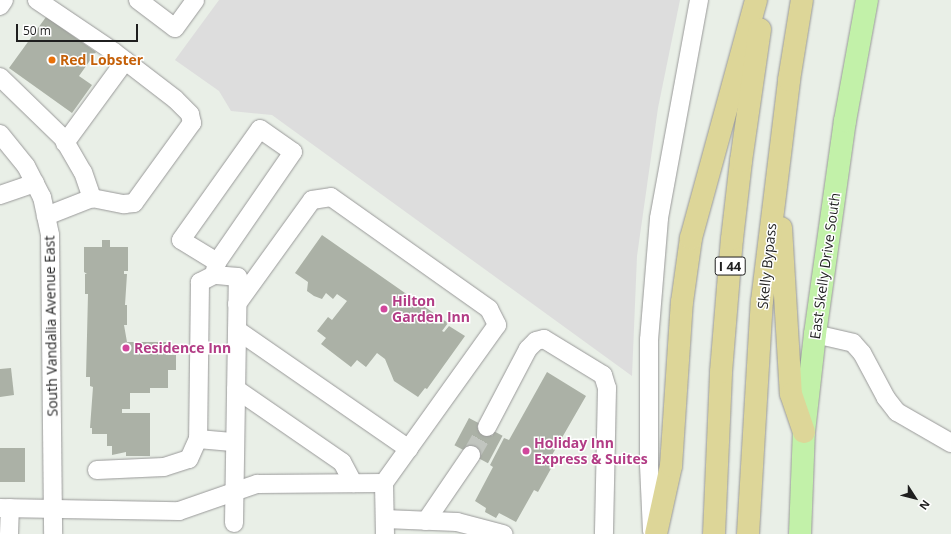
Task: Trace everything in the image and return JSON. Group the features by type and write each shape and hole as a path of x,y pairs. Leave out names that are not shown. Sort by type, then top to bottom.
{"highway":[{"path":"656,534 671,466 682,302 691,238 756,0"},
{"name":"I 44","path":"714,534 721,380 732,239 741,161 765,0"},
{"name":"Skelly Bypass","path":"748,534 762,301 777,177 802,0"},
{"path":"777,177 792,394 804,432"}],"main road":[{"name":"East Skelly Drive South","path":"800,534 804,432 815,334 845,120 867,0"}],"street":[{"path":"0,6 4,0"},
{"path":"37,0 125,61 175,99 190,114 192,123 134,203 124,204 92,198 46,216"},
{"path":"138,0 175,28 195,0"},
{"path":"652,534 648,465 650,340 659,218 699,0"},
{"path":"65,143 125,61"},
{"path":"0,77 48,122 65,143 83,172 92,198"},
{"path":"97,470 164,467 189,459 198,439 200,282 215,269 292,152 260,129 180,240 215,269 238,278 234,442 234,523"},
{"name":"South Vandalia Avenue East","path":"0,134 26,166 42,197 50,235 53,534"},
{"path":"1,190 35,183"},
{"path":"237,304 312,200 331,197 489,309 497,325 384,483 385,527 426,521 457,522 502,534"},
{"path":"237,330 409,449"},
{"path":"815,334 853,343 862,352 886,398 897,412 951,443"},
{"path":"487,428 528,349 536,341 544,339 603,375 607,388 604,534"},
{"path":"236,389 342,462 353,483"},
{"path":"198,439 234,442"},
{"path":"426,521 471,454"},
{"path":"10,534 5,508 179,511 257,484 384,483"}],"shaded area":[{"path":"219,0 680,0 658,108 637,256 632,376 272,115 231,111 219,91 175,60"}],"building":[{"name":"Red Lobster","path":"46,17 96,52 79,76 92,85 72,113 9,68"},
{"name":"Hilton Garden Inn","path":"322,235 448,323 442,331 444,332 449,326 465,336 427,389 425,388 418,397 394,381 385,359 377,353 366,367 357,360 351,367 321,344 326,338 317,331 328,317 332,320 347,301 337,294 333,299 326,293 322,299 314,296 307,291 308,282 295,273"},
{"name":"Residence Inn","path":"102,240 110,240 110,247 128,247 128,271 124,271 124,274 127,274 125,305 127,305 127,325 124,325 127,342 166,342 166,355 176,355 176,370 168,370 168,388 150,388 150,393 130,393 130,409 122,409 122,413 150,413 150,456 126,456 126,452 112,455 112,446 107,446 107,434 92,434 92,428 90,428 93,387 90,386 90,377 86,377 88,294 85,294 85,274 87,274 84,272 84,247 102,247"},
{"path":"11,368 14,395 0,397 0,369"},
{"name":"Holiday Inn Express & Suites","path":"547,372 586,396 548,462 553,465 538,492 534,490 516,522 499,513 496,518 485,512 486,508 475,501 493,467 490,465 504,438 509,440"},
{"path":"469,418 503,436 488,463 454,445"},
{"path":"0,448 25,448 25,482 0,482"}],"tunnel":[{"path":"471,455 487,427"}],"place":[{"name":"Red Lobster","path":"52,60"},
{"name":"Hilton Garden Inn","path":"384,309"},
{"name":"Residence Inn","path":"126,348"},
{"name":"Holiday Inn Express & Suites","path":"526,451"}]}
